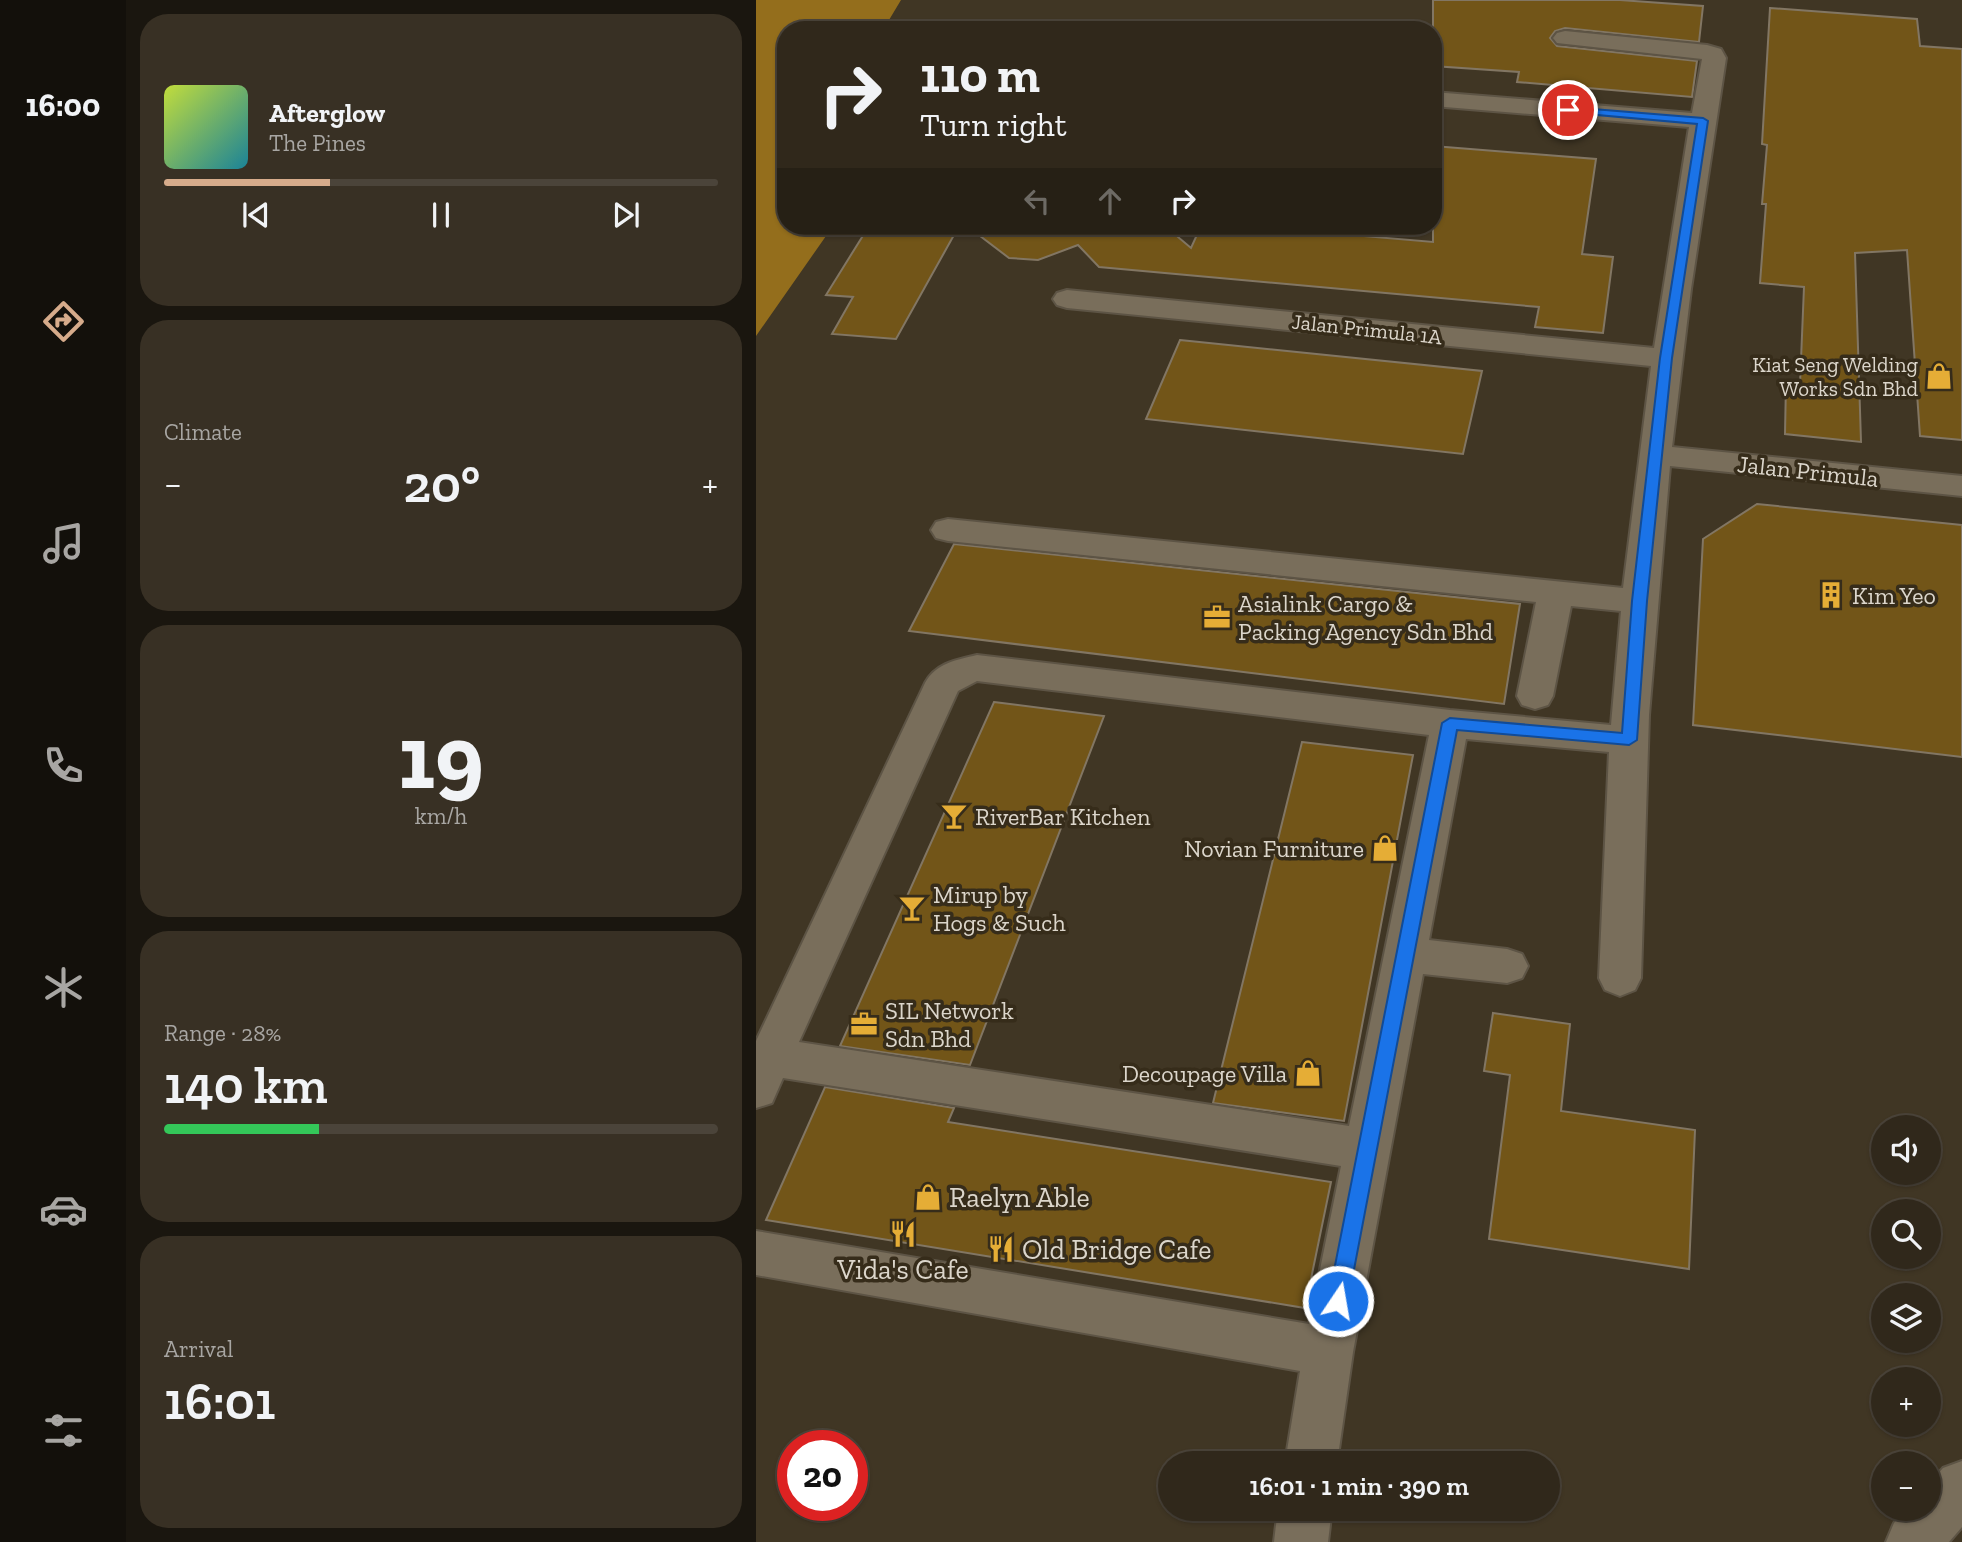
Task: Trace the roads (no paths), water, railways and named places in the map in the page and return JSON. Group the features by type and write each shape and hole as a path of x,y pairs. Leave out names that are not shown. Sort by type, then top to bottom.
{"street":[{"path":"1565,38 1713,54 1666,358 1639,601 1629,740 1620,978"},
{"path":"1442,100 1703,121"},
{"name":"Jalan Primula 1A","path":"1067,299 1666,358"},
{"name":"Jalan Primula","path":"1655,455 1962,486"},
{"path":"948,530 1639,601"},
{"path":"1535,696 1556,592"},
{"path":"1369,1150 764,1073 943,682 957,673 977,668 1450,723 1629,740"},
{"path":"1314,1442 1328,1352 1450,723"},
{"path":"1406,955 1507,966"},
{"path":"756,1253 1328,1352"},
{"path":"1913,1542 1962,1487"},
{"path":"1301,1542 1303,1521"}],"place":[{"name":"Kiat Seng Welding Works Sdn Bhd","path":"1939,376"},
{"name":"Kim Yeo","path":"1831,595"},
{"name":"Asialink Cargo & Packing Agency Sdn Bhd","path":"1217,617"},
{"name":"RiverBar Kitchen","path":"954,816"},
{"name":"Novian Furniture","path":"1385,848"},
{"name":"Mirup by Hogs & Such","path":"912,908"},
{"name":"SIL Network Sdn Bhd","path":"864,1024"},
{"name":"Decoupage Villa","path":"1308,1073"},
{"name":"Raelyn Able","path":"928,1197"},
{"name":"Vida's Cafe","path":"903,1234"},
{"name":"Old Bridge Cafe","path":"1001,1249"}]}
